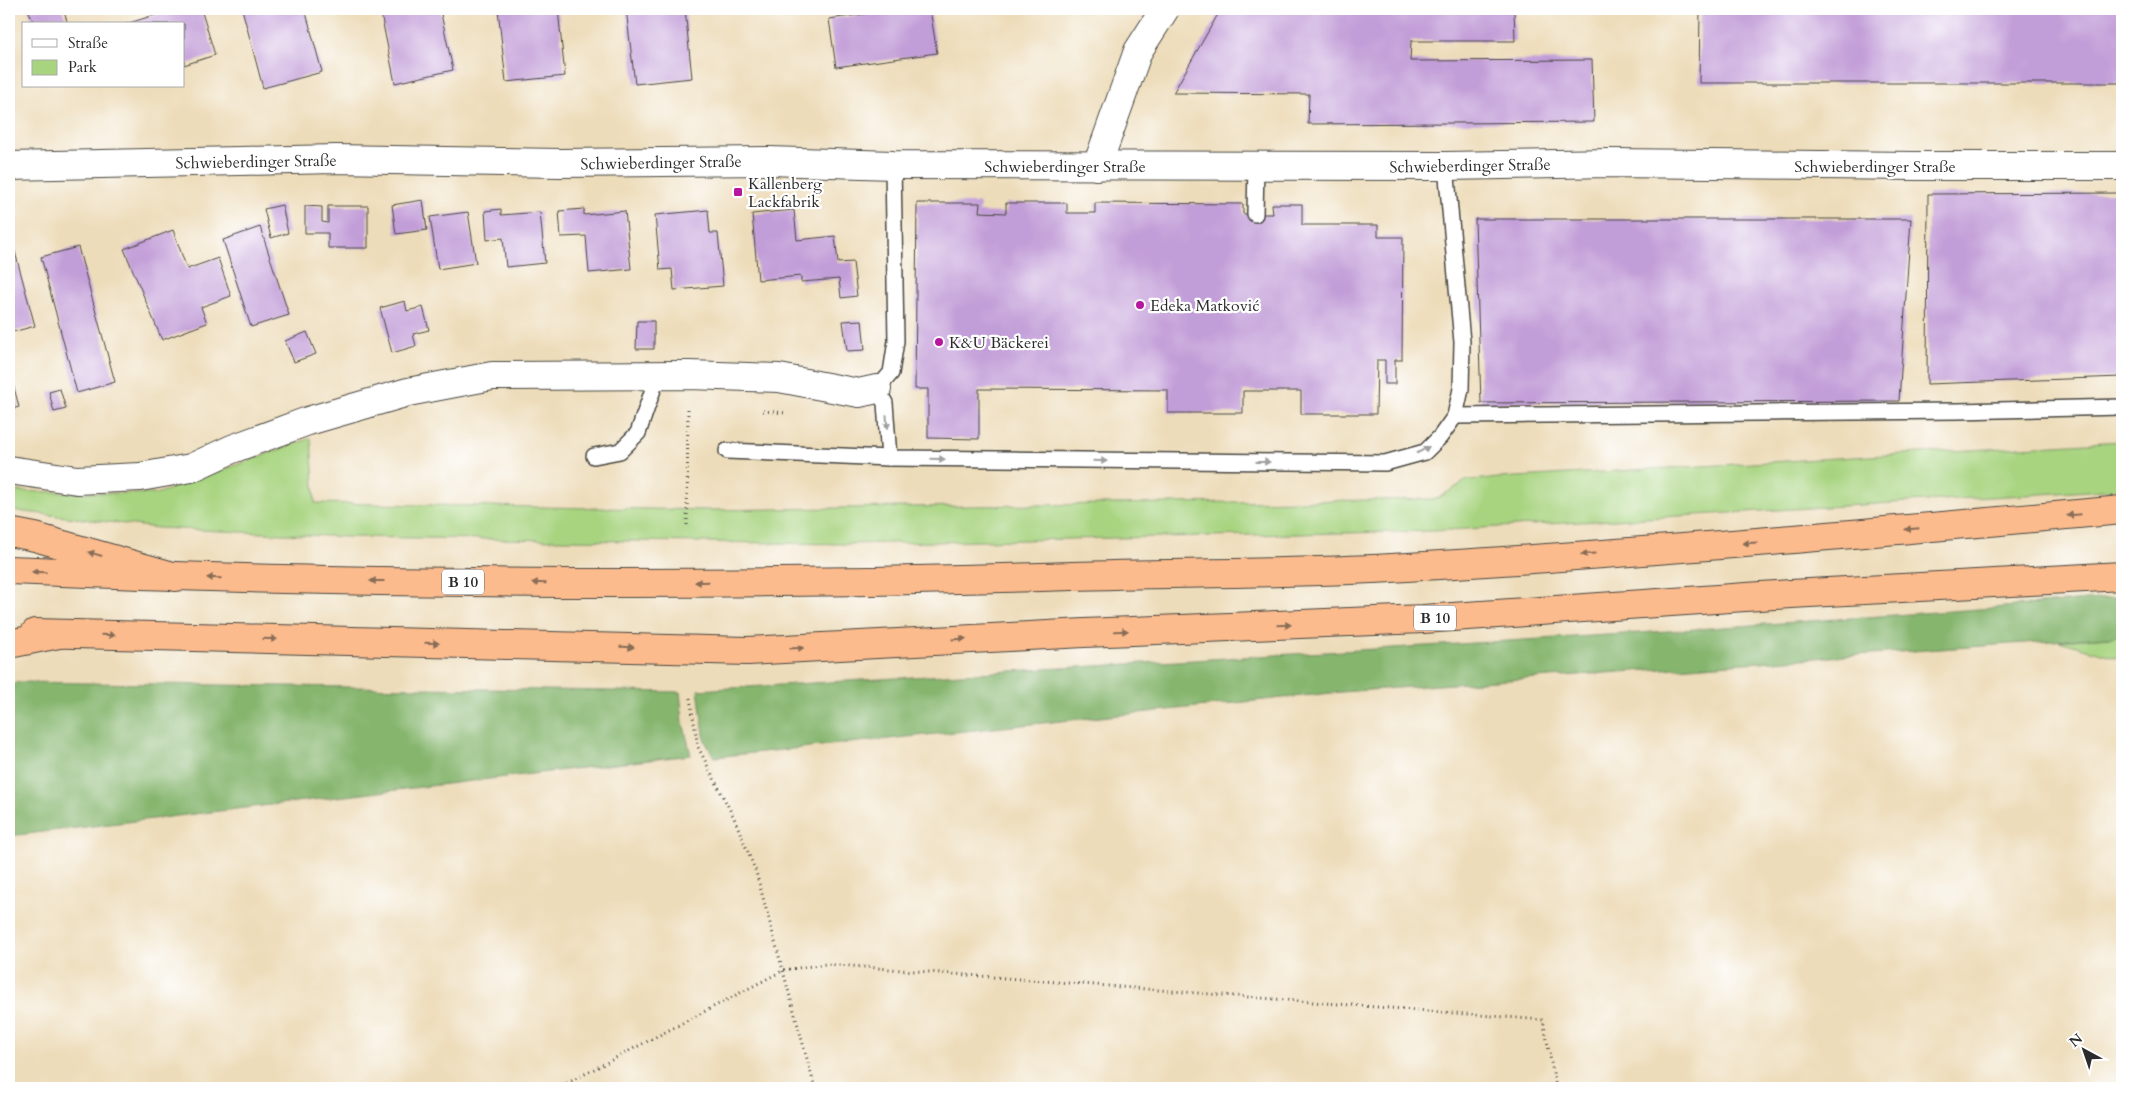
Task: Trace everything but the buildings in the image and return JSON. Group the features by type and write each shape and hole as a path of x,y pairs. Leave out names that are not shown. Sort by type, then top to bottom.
{"highway":[{"name":"B 10","path":"9,570 327,581 654,583 954,580 1386,568 1763,542 2122,510"},
{"path":"9,532 35,537 176,577"},
{"name":"B 10","path":"9,632 748,651 1084,633 1423,619 1791,594 2122,576"},
{"path":"9,644 59,634"}],"street":[{"path":"1097,166 1138,51 1165,9"},
{"name":"Schwieberdinger Straße","path":"9,166 336,158 560,163 769,161 893,165 1097,166 1446,166 1610,163 2122,166"},
{"path":"9,470 77,480 140,477 191,468 232,448 308,421 417,390 492,376 689,374 778,378 859,393 877,389"}],"lane":[{"path":"889,458 885,403 877,389 891,373 896,341 893,165"},
{"path":"1255,214 1256,166"},
{"path":"727,450 889,458 1385,463 1425,452 1455,416 1461,389 1462,342 1446,166"},
{"path":"594,456 620,451 638,433 658,375"},
{"path":"1455,416 1958,411 2122,407"}],"path":[{"path":"687,525 689,374"},
{"path":"690,698 698,747 735,820 756,872 815,1088"},
{"path":"558,1088 784,970 826,964 1543,1020 1556,1088"}],"green space":[{"path":"311,438 315,503 708,510 1437,499 1467,480 2122,441 2122,489 1433,531 844,544 348,537 158,528 9,510 9,491 156,494"},
{"path":"2122,597 2122,636 1341,692 714,757 705,741 698,690 1640,633"},
{"path":"2122,636 2122,659 2059,641"},
{"path":"9,683 680,692 683,722 691,755 9,836"}],"place":[{"name":"Kallenberg Lackfabrik","path":"738,192"},
{"name":"Edeka Matković","path":"1140,305"},
{"name":"K&U Bäckerei","path":"939,342"}]}
